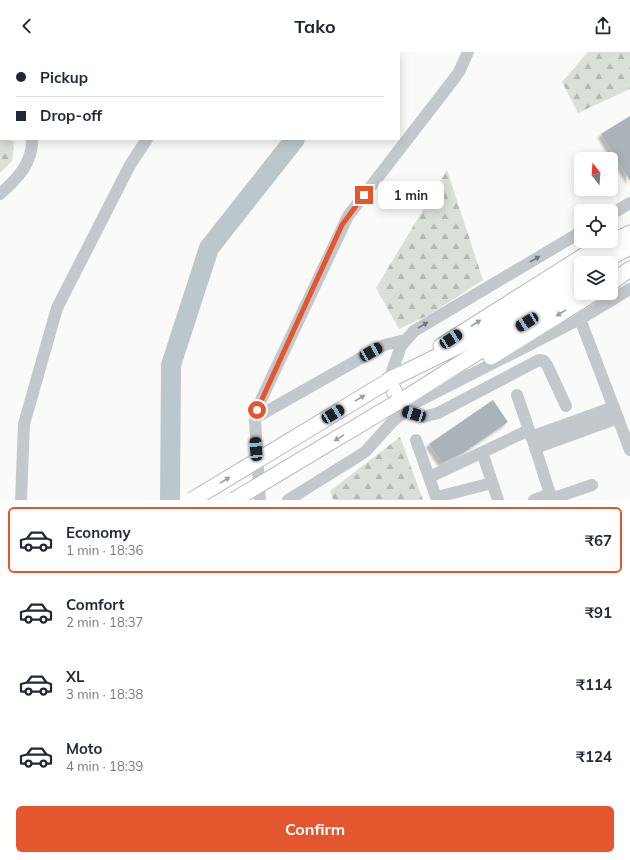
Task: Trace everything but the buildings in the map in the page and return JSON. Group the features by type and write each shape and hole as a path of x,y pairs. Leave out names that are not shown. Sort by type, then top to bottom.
{"main road":[{"path":"192,500 387,382 585,255 630,234"},
{"path":"613,256 630,247"},
{"path":"618,263 630,254"},
{"path":"618,278 630,269"},
{"path":"387,382 475,338 574,278"},
{"path":"403,405 574,292"},
{"path":"234,500 490,357 583,300"},
{"path":"387,382 403,405"}],"street":[{"path":"260,500 255,418 261,400 348,216 459,72 468,52"},
{"path":"0,194 14,182 24,169 32,148 32,140"},
{"path":"21,500 24,424 57,308 113,196 130,165 146,140"},
{"path":"618,210 630,203"},
{"path":"387,382 405,340 414,331 574,236"},
{"path":"288,500 365,452 393,422 403,405 580,319 630,289"},
{"path":"580,319 630,450"},
{"path":"255,418 384,345 405,340"},
{"path":"403,405 423,417 438,413 539,360 544,361 547,365 566,406"},
{"path":"517,395 550,494 554,497 560,496 592,485"},
{"path":"430,477 482,452 616,412"},
{"path":"416,440 437,499 492,483"},
{"path":"482,452 498,500"},
{"path":"534,500 550,494"}],"green space":[{"path":"588,52 630,52 630,89 578,113 562,82"},
{"path":"0,140 10,140 14,142 12,161 0,173"},
{"path":"447,170 483,280 429,315 399,329 376,288"},
{"path":"400,437 423,500 333,500 330,491"}],"waterway":[{"path":"170,500 171,365 209,248 294,140"}],"route":[{"path":"257,410 342,225 364,195"}]}
